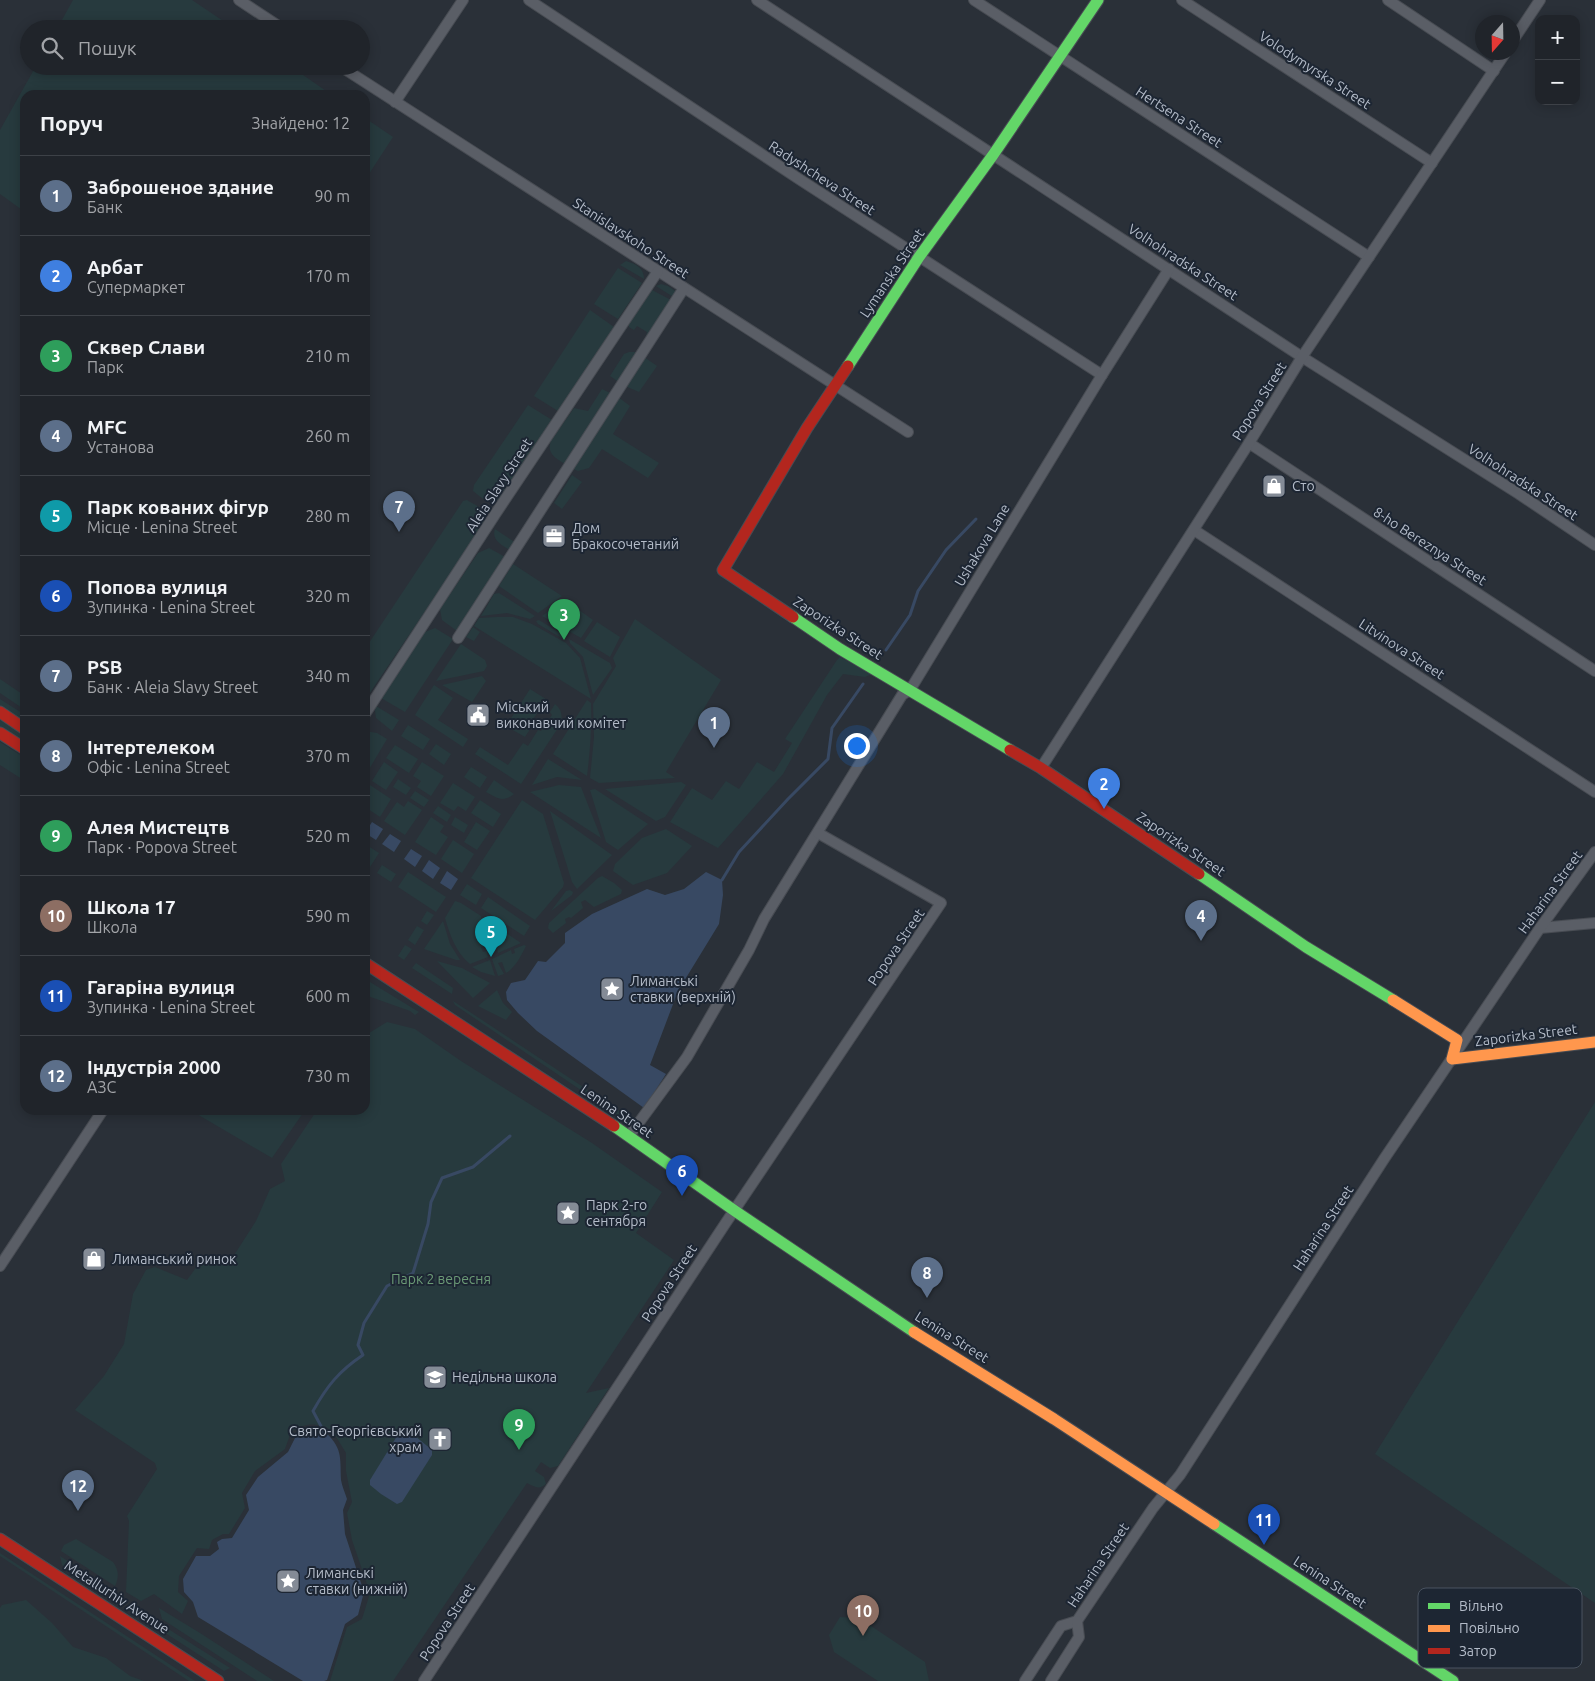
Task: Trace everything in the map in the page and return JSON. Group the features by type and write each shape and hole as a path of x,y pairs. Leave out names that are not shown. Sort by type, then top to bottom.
{"street":[{"path":"239,0 269,20"},
{"path":"395,102 463,0"},
{"name":"Radyshcheva Street","path":"529,0 1102,375"},
{"name":"Volhohradska Street","path":"757,0 1302,357 1519,494 1595,545"},
{"name":"Hertsena Street","path":"974,0 1369,257"},
{"name":"Lymanska Street","path":"724,570 807,428 919,257 993,155 1098,0"},
{"name":"Volodymyrska Street","path":"1182,0 1432,163"},
{"path":"1388,0 1494,71"},
{"path":"1520,30 1540,0"},
{"name":"Popova Street","path":"1041,768 1249,444 1302,357 1501,60"},
{"name":"Stanislavskoho Street","path":"354,75 908,432"},
{"name":"Ushakova Lane","path":"630,1136 687,1057 750,950 764,919 902,695 910,690 1102,375 1169,269"},
{"name":"Aleia Slavy Street","path":"370,706 496,513 658,271"},
{"path":"458,638 684,288"},
{"name":"8-ho Bereznya Street","path":"1249,444 1595,671"},
{"name":"Litvinova Street","path":"1194,530 1595,792"},
{"name":"Zaporizka Street","path":"724,570 840,649 1041,768 1306,947 1457,1040 1452,1059 1595,1042"},
{"path":"0,712 20,725"},
{"path":"0,733 20,746"},
{"name":"Popova Street","path":"424,1681 941,903 818,833"},
{"name":"Haharina Street","path":"1025,1681 1061,1626 1077,1621 1153,1508 1180,1475 1384,1159 1540,928 1595,852"},
{"path":"1540,928 1595,924"},
{"name":"Lenina Street","path":"370,966 630,1136 735,1211 919,1335 1054,1419 1418,1658"},
{"path":"0,1266 100,1115"},
{"name":"Metallurhiv Avenue","path":"0,1539 218,1681"},
{"name":"Haharina Street","path":"1052,1681 1079,1637 1077,1621"},
{"name":"Lenina Street","path":"1433,1668 1453,1681"}],"green space":[{"path":"73,0 192,0 222,20 62,20"},
{"path":"31,75 303,75 325,90 22,90"},
{"path":"20,94 20,208 0,194 0,130"},
{"path":"370,121 393,137 370,172"},
{"path":"626,261 639,267 643,272 644,279 620,265"},
{"path":"618,268 642,283 618,319 594,304"},
{"path":"661,284 668,286 678,293 675,298 656,286"},
{"path":"652,290 673,301 648,339 646,337 647,332 637,326 634,330 629,327 629,322"},
{"path":"590,310 614,327 558,411 534,396"},
{"path":"629,352 639,354 620,383 610,376 624,354"},
{"path":"644,357 657,366 639,392 625,386"},
{"path":"602,389 614,395 567,465 551,453 551,441 574,408 588,411"},
{"path":"618,397 630,406 613,434 659,463 648,478 602,449 589,468 578,471 571,468"},
{"path":"528,405 552,420 500,498 493,502 486,501 473,491 474,485"},
{"path":"572,475 582,482 562,509 554,503"},
{"path":"467,500 483,511 485,523 370,693 370,641 463,501"},
{"path":"495,529 516,543 511,551 496,539"},
{"path":"489,548 507,558 457,631 442,620 440,609 478,553"},
{"path":"513,564 562,596 538,613 499,586"},
{"path":"499,593 535,616 530,619 507,613 481,616 494,594"},
{"path":"565,600 593,620 581,638 542,616"},
{"path":"513,617 532,624 566,643 580,658 591,699 474,626 479,618"},
{"path":"635,619 721,680 666,772 675,778 599,783 590,778 594,737 593,704 616,666 613,658"},
{"path":"539,620 565,636 565,638 563,639 538,624 536,621"},
{"path":"597,622 620,637 610,657 584,641"},
{"path":"473,627 480,632 474,641 466,637"},
{"path":"435,628 453,639 405,712 381,698 425,632"},
{"path":"569,639 610,663 612,668 593,695 583,657 570,643"},
{"path":"461,644 485,660 487,666 484,671 436,681"},
{"path":"840,657 872,674 865,677 843,674 827,695 783,774 718,848 670,822 692,788 712,800 726,781 739,789 757,762 774,772 792,743 785,739"},
{"path":"482,676 486,681 472,702 442,685"},
{"path":"0,679 20,693 20,707 0,693"},
{"path":"434,685 453,698 438,720 468,739 463,747 415,715"},
{"path":"530,689 549,701 545,708 541,707 530,724 532,726 525,737 506,726"},
{"path":"0,699 20,712 20,719 0,706"},
{"path":"587,700 591,703 591,712 587,776 553,754"},
{"path":"555,704 561,713 560,725 521,784 475,754 480,747 508,765 523,743 528,746 538,730 541,731 552,715 550,712"},
{"path":"376,706 399,720 392,731 376,718"},
{"path":"0,719 20,732 20,741 0,728"},
{"path":"408,725 430,739 423,750 401,736"},
{"path":"370,732 377,733 387,739 370,768"},
{"path":"0,742 20,755 20,778 0,765"},
{"path":"436,744 451,754 444,765 429,754"},
{"path":"395,745 418,759 409,773 386,758"},
{"path":"548,759 582,780 557,777 532,785"},
{"path":"384,762 398,772 386,790 372,781"},
{"path":"422,762 444,776 431,796 417,787 421,781 413,776"},
{"path":"471,767 487,777 480,788 464,777"},
{"path":"398,779 411,788 406,795 393,787"},
{"path":"494,780 514,794 503,799 486,792"},
{"path":"681,782 686,785 665,817 656,821 605,789"},
{"path":"453,783 475,797 466,811 458,806 454,811 440,803"},
{"path":"370,785 391,799 380,817 370,810"},
{"path":"559,785 581,787 601,838 530,792"},
{"path":"595,789 648,824 618,850 606,842 590,790"},
{"path":"415,791 429,800 424,807 410,798"},
{"path":"480,800 501,814 493,827 471,813"},
{"path":"522,800 543,814 564,883 563,887 535,920 471,878"},
{"path":"408,801 422,810 405,835 384,821 397,802 404,807"},
{"path":"438,806 451,815 447,822 433,813"},
{"path":"550,811 612,855 577,889 572,882"},
{"path":"431,817 444,826 440,832 448,837 436,855 415,842"},
{"path":"455,817 468,825 464,833 451,825"},
{"path":"476,822 490,831 477,850 464,842"},
{"path":"666,829 692,846 667,873 633,885 613,871 615,864 642,838"},
{"path":"453,840 474,854 462,873 441,859"},
{"path":"370,847 379,853 370,867"},
{"path":"382,865 396,874 391,882 377,873"},
{"path":"408,872 446,897 436,912 398,887"},
{"path":"602,876 622,890 621,894 594,907 585,900 581,902 583,908 571,918 565,919 566,923 553,933 548,928 549,923"},
{"path":"467,884 482,894 476,905 460,895"},
{"path":"570,890 573,892 572,895 551,911 566,891"},
{"path":"488,897 530,926 524,936 481,908"},
{"path":"455,901 481,916 486,946 481,947 483,952 487,951 488,957 470,964 457,949 445,918"},
{"path":"427,911 434,915 427,925 421,921"},
{"path":"484,918 521,943 498,953 496,944 489,946"},
{"path":"443,921 450,944 460,960 424,949"},
{"path":"417,926 424,930 415,945 408,940"},
{"path":"405,945 412,949 404,960 398,956"},
{"path":"526,946 518,961 506,973 502,962 498,963 504,974 498,976 492,959 511,950 512,954 515,953 514,949"},
{"path":"490,960 495,976 472,967"},
{"path":"437,961 462,968 490,983 473,998"},
{"path":"416,963 453,988 452,994 412,968"},
{"path":"370,982 419,1012 415,1015 410,1011 370,997"},
{"path":"497,990 503,1003 512,1012 506,1020 478,1006"},
{"path":"453,1001 630,1118 628,1122 455,1005"},
{"name":"Парк 2 вересня","path":"387,1022 415,1029 461,1061 592,1143 662,1192 636,1233 674,1260 586,1393 609,1388 558,1466 550,1468 541,1462 535,1471 544,1477 546,1484 535,1487 527,1483 393,1681 330,1681 347,1627 362,1619 370,1593 352,1540 347,1513 352,1502 346,1471 346,1453 332,1430 320,1426 307,1425 291,1432 285,1449 255,1471 242,1493 245,1508 229,1534 223,1534 212,1540 209,1549 197,1548 179,1576 178,1592 188,1601 182,1614 154,1594 141,1601 126,1592 129,1521 127,1516 157,1469 155,1463 75,1410 104,1376 124,1344 133,1294 146,1270 155,1267 187,1280 206,1254 229,1263 256,1221 270,1189 285,1181 281,1164 314,1115 370,1115 370,1032"},
{"path":"1595,1102 1595,1603 1582,1594 1582,1588 1573,1588 1375,1454"},
{"path":"199,1115 302,1115 272,1158"},
{"path":"76,1539 113,1562 118,1574 115,1586 61,1551 64,1545"},
{"path":"0,1553 195,1681 189,1681 0,1556"},
{"path":"60,1556 112,1590 109,1592 102,1591 62,1565"},
{"path":"26,1600 52,1623 73,1647 106,1658 130,1676 144,1681 0,1681 0,1608 2,1605"},
{"path":"159,1608 274,1681 257,1681 162,1619"},
{"path":"840,1617 859,1618 925,1662 929,1681 878,1681 834,1652 829,1635"},
{"path":"154,1620 230,1668 224,1671 153,1625"}],"water":[{"path":"372,822 383,829 376,840 370,836 370,825"},
{"path":"390,834 401,841 394,852 382,844"},
{"path":"411,849 422,856 415,867 404,859"},
{"path":"429,860 440,868 433,879 422,871"},
{"path":"447,871 458,879 451,890 440,883"},
{"path":"706,872 722,880 723,895 719,924 678,991 650,1065 666,1074 644,1108 537,1031 507,1000 506,992 511,983 525,980 538,961 546,962 565,943 565,933 592,914 647,889 665,895 684,889"},
{"path":"402,1428 409,1431 432,1450 432,1455 402,1502 397,1504 370,1485 370,1480"},
{"path":"305,1430 323,1430 337,1447 340,1458 341,1480 347,1499 343,1510 345,1534 364,1592 358,1615 345,1624 327,1680 324,1681 303,1681 198,1617 193,1602 184,1592 183,1579 196,1556 210,1556 219,1549 217,1542 222,1539 232,1538 249,1510 246,1495 258,1477 288,1452 295,1438"}],"waterway":[{"path":"886,650 910,615 918,591 946,550 976,519"},
{"path":"722,880 739,852 828,759 832,728 863,684"},
{"path":"323,1430 313,1411 334,1380 363,1355 358,1345 364,1323 387,1286 413,1273 428,1224 431,1202 442,1178 473,1167 510,1136"}],"traffic: fast":[{"path":"848,366 919,257 993,155 1098,0"},
{"path":"793,617 840,649 1010,750"},
{"path":"1199,874 1306,947 1393,1000"},
{"path":"614,1126 735,1211 914,1332"},
{"path":"1214,1524 1418,1658"},
{"path":"1433,1668 1453,1681"}],"traffic: slow":[{"path":"1393,1000 1457,1040 1452,1059 1595,1042"},
{"path":"914,1332 1054,1419 1214,1524"}],"traffic: jam":[{"path":"793,617 723,570 807,428 848,366"},
{"path":"0,712 20,726"},
{"path":"0,733 20,746"},
{"path":"1010,750 1041,768 1199,874"},
{"path":"370,966 614,1126"},
{"path":"0,1539 218,1681"}],"place":[{"name":"Сто","path":"1274,486"},
{"name":"PSB","path":"399,532"},
{"name":"Дом Бракосочетаний","path":"554,536"},
{"name":"Сквер Слави","path":"564,640"},
{"name":"Міський виконавчий комітет","path":"478,715"},
{"name":"Заброшеное здание","path":"714,748"},
{"name":"Арбат","path":"1104,809"},
{"name":"MFC","path":"1201,941"},
{"name":"Парк кованих фігур","path":"491,957"},
{"name":"Лиманські ставки (верхній)","path":"612,989"},
{"name":"Попова вулиця","path":"682,1196"},
{"name":"Парк 2-го сентября","path":"568,1213"},
{"name":"Лиманський ринок","path":"94,1259"},
{"name":"Інтертелеком","path":"927,1298"},
{"name":"Недільна школа","path":"435,1377"},
{"name":"Свято-Георгієвський храм","path":"440,1439"},
{"name":"Алея Мистецтв","path":"519,1450"},
{"name":"Індустрія 2000","path":"78,1511"},
{"name":"Гагаріна вулиця","path":"1264,1545"},
{"name":"Лиманські ставки (нижній)","path":"288,1581"},
{"name":"Школа 17","path":"863,1636"}]}
